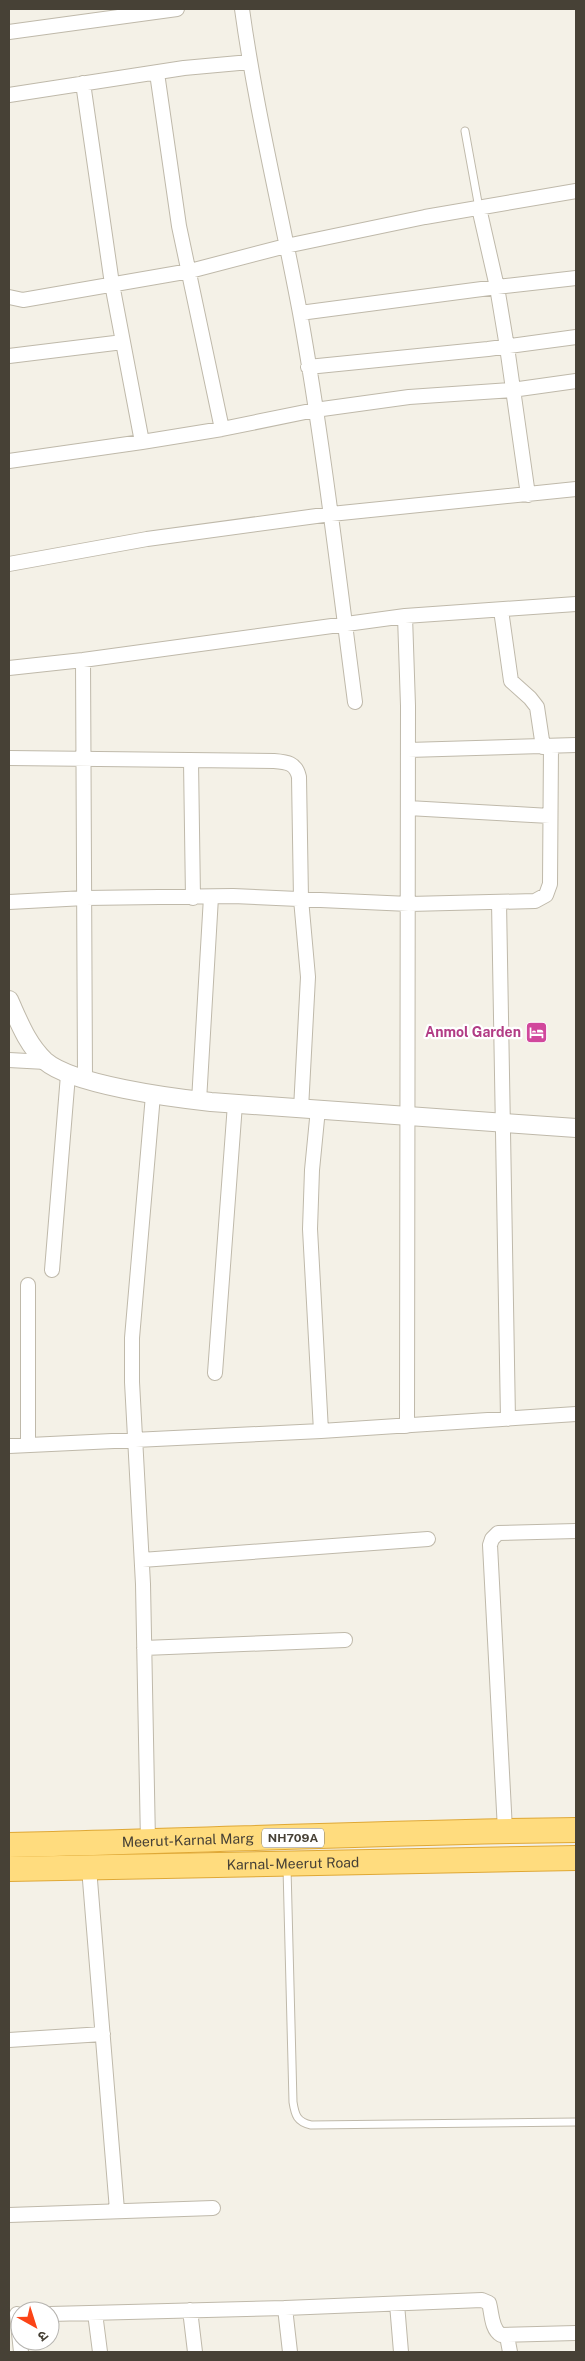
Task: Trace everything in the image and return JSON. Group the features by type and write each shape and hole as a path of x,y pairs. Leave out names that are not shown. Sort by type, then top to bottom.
{"highway":[{"name":"Meerut-Karnal Marg","path":"9,1845 505,1830 576,1830"},
{"name":"Karnal- Meerut Road","path":"9,1869 576,1858"}],"street":[{"path":"9,32 177,9"},
{"path":"242,9 250,62 300,313 331,514 355,702"},
{"path":"9,95 83,83 250,62"},
{"path":"157,73 173,191 222,429"},
{"path":"83,83 112,284 142,442"},
{"path":"9,297 23,300 190,271 286,246 576,191"},
{"path":"479,208 497,287 528,495"},
{"path":"300,313 576,278"},
{"path":"308,367 507,347 576,337"},
{"path":"9,356 123,342"},
{"path":"9,461 142,442 222,429 315,410 409,396 512,390 576,381"},
{"path":"9,564 147,539 331,514 576,489"},
{"path":"9,668 82,660 405,616 576,604"},
{"path":"9,902 85,898 212,897 409,904 535,901 542,898 550,890 550,816 547,746 537,707 511,681 501,610"},
{"path":"405,616 409,904 407,1426"},
{"path":"52,1270 77,1077 85,898 82,660"},
{"path":"408,750 576,746"},
{"path":"9,758 289,762 294,766 299,777 301,899 308,978 310,1229 320,1431"},
{"path":"191,761 193,898"},
{"path":"408,808 550,816"},
{"path":"199,1101 212,897"},
{"path":"499,902 502,1015 501,1123 508,1419"},
{"path":"9,1000 26,1040 46,1062 77,1077 153,1095 235,1104 576,1128"},
{"path":"9,1060 46,1062"},
{"path":"148,1842 142,1560 132,1382 132,1338 153,1095"},
{"path":"214,1373 235,1104"},
{"path":"28,1285 28,1444"},
{"path":"9,1446 320,1431 576,1414"},
{"path":"505,1830 490,1545 492,1539 498,1533 576,1531"},
{"path":"142,1560 428,1539"},
{"path":"144,1648 345,1640"},
{"path":"90,1868 117,2210"},
{"path":"9,2040 103,2034"},
{"path":"9,2215 213,2208"},
{"path":"60,2314 487,2301 496,2332 507,2336 576,2333"},
{"path":"397,2304 401,2352"},
{"path":"285,2308 290,2352"},
{"path":"190,2310 195,2352"},
{"path":"95,2313 100,2352"},
{"path":"507,2336 510,2352"}],"lane":[{"path":"465,131 479,208"},
{"path":"287,1864 293,2102 295,2114 301,2122 320,2125 576,2122"}],"place":[{"name":"Anmol Garden","path":"537,1032"}]}
